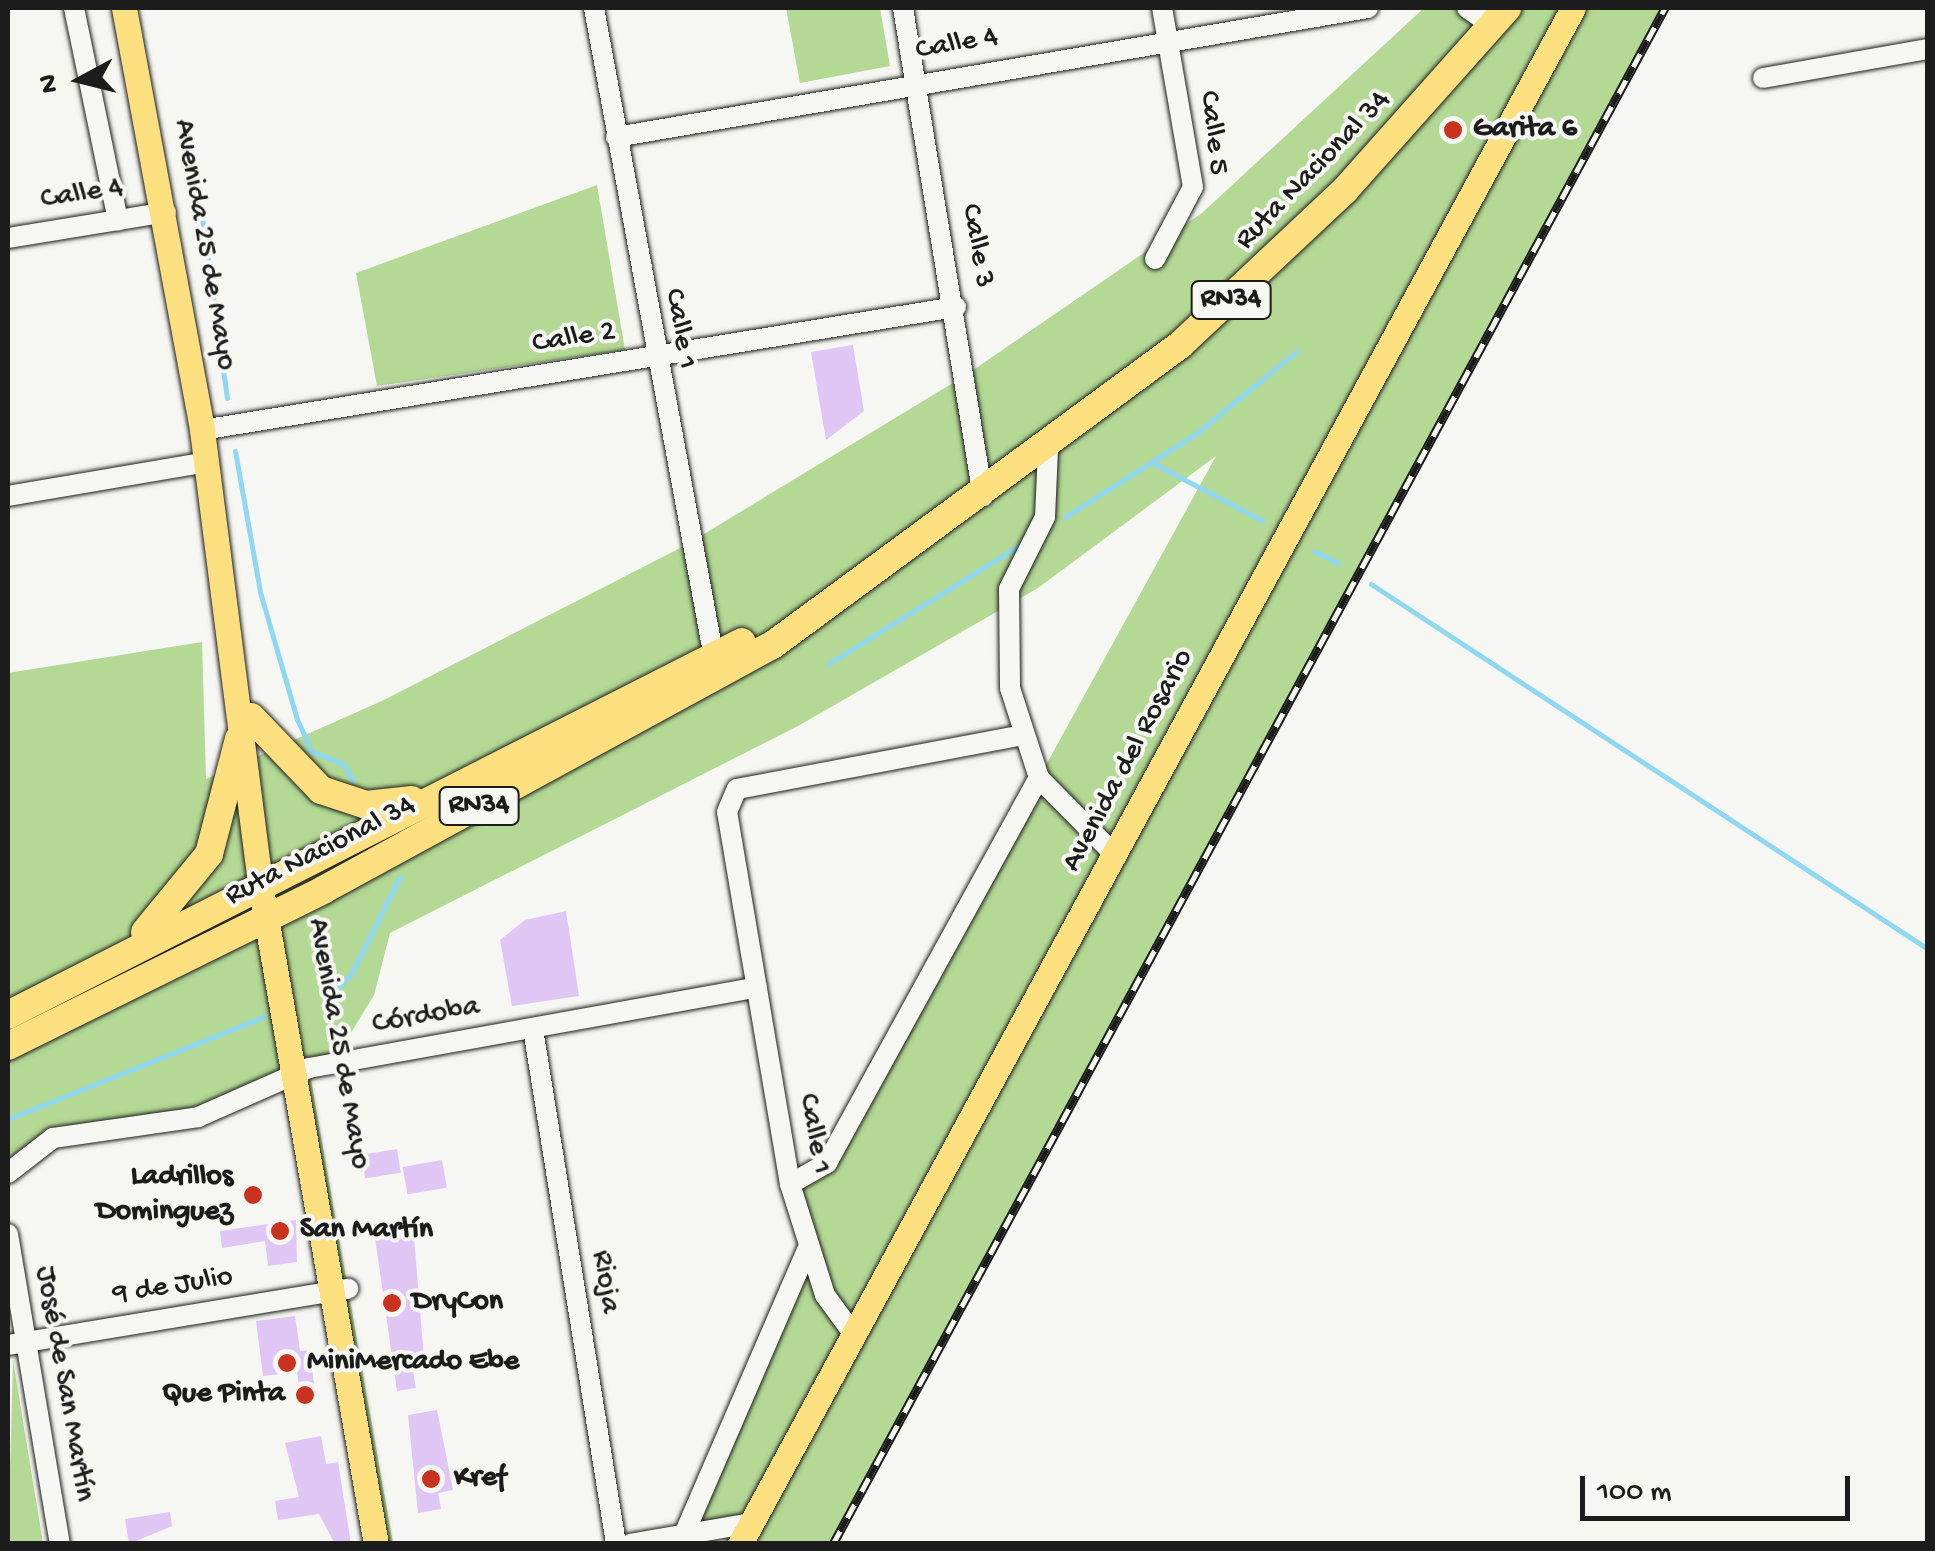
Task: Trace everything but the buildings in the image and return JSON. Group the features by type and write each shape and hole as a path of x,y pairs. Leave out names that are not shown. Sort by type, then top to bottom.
{"highway":[{"name":"Ruta Nacional 34","path":"8,1046 273,914 715,680 914,546 1048,449 1264,270 1500,16"},
{"name":"Ruta Nacional 34","path":"8,1015 268,880 714,658 914,546"},
{"name":"RN34","path":"113,959 196,877 225,807 245,728 302,776 366,805 411,800 515,758"}],"main road":[{"name":"Avenida 25 de Mayo","path":"124,8 166,212 202,430 273,914 340,1290 393,1544"},
{"name":"Avenida del Rosario","path":"745,1533 1573,8"},
{"name":"Avenida 25 de Mayo","path":"340,1290 376,1544"}],"street":[{"path":"74,8 118,220"},
{"name":"Calle 1","path":"594,8 654,356 714,658"},
{"name":"Calle 3","path":"903,8 956,307 983,496"},
{"name":"Calle 5","path":"1155,259 1193,187 1162,8"},
{"name":"Calle 4","path":"616,138 1168,37 1368,8"},
{"path":"1467,8 1500,16"},
{"path":"1762,78 1928,50"},
{"name":"Calle 4","path":"8,238 166,212"},
{"name":"Calle 2","path":"202,430 956,307"},
{"path":"1048,449 1045,517 1009,589 1004,634 1022,735 1039,778 1116,855"},
{"path":"8,496 207,462"},
{"name":"Calle 1","path":"855,1336 807,1250 790,1184 727,812 737,789 1022,735"},
{"path":"790,1184 827,1163 1039,778"},
{"name":"Córdoba","path":"8,1173 53,1138 198,1117 301,1070 756,987"},
{"name":"Rioja","path":"533,1029 616,1544"},
{"name":"José de San Martín","path":"8,1234 17,1344 60,1544"},
{"path":"685,1532 807,1250"},
{"name":"9 de Julio","path":"17,1344 340,1290"},
{"path":"630,1544 685,1532 745,1533"}],"green space":[{"path":"786,8 880,8 890,66 800,83"},
{"path":"1424,8 1665,8 833,1543 740,1543 750,1524 685,1532 807,1251 790,1184 827,1163 1216,456 1038,588 798,726 390,933 374,995 346,1041 309,1068 393,1543 376,1543 294,1073 198,1117 89,1130 8,1173 8,673 202,642 206,779 384,700 686,545 966,375 1202,213"},
{"path":"597,185 625,350 377,386 356,273"},
{"path":"13,1360 43,1543 8,1543"}],"waterway":[{"path":"197,182 227,398"},
{"path":"1065,517 1197,433 1297,351"},
{"path":"235,451 260,592 297,719 311,751 343,764 353,780"},
{"path":"1153,463 1263,521"},
{"path":"828,664 1025,542"},
{"path":"1314,551 1338,563"},
{"path":"1371,584 1928,949"},
{"path":"324,1003 351,974 400,877"},
{"path":"8,1119 263,1017"}],"railway":[{"path":"833,1544 1665,8"}],"place":[{"name":"Garita 6","path":"1453,130"},
{"name":"Ladrillos Dominguez","path":"253,1195"},
{"name":"San Martín","path":"280,1231"},
{"name":"DryCon","path":"392,1303"},
{"name":"MiniMercado Ebe","path":"287,1363"},
{"name":"Que Pinta","path":"305,1395"},
{"name":"Kref","path":"431,1479"}]}
